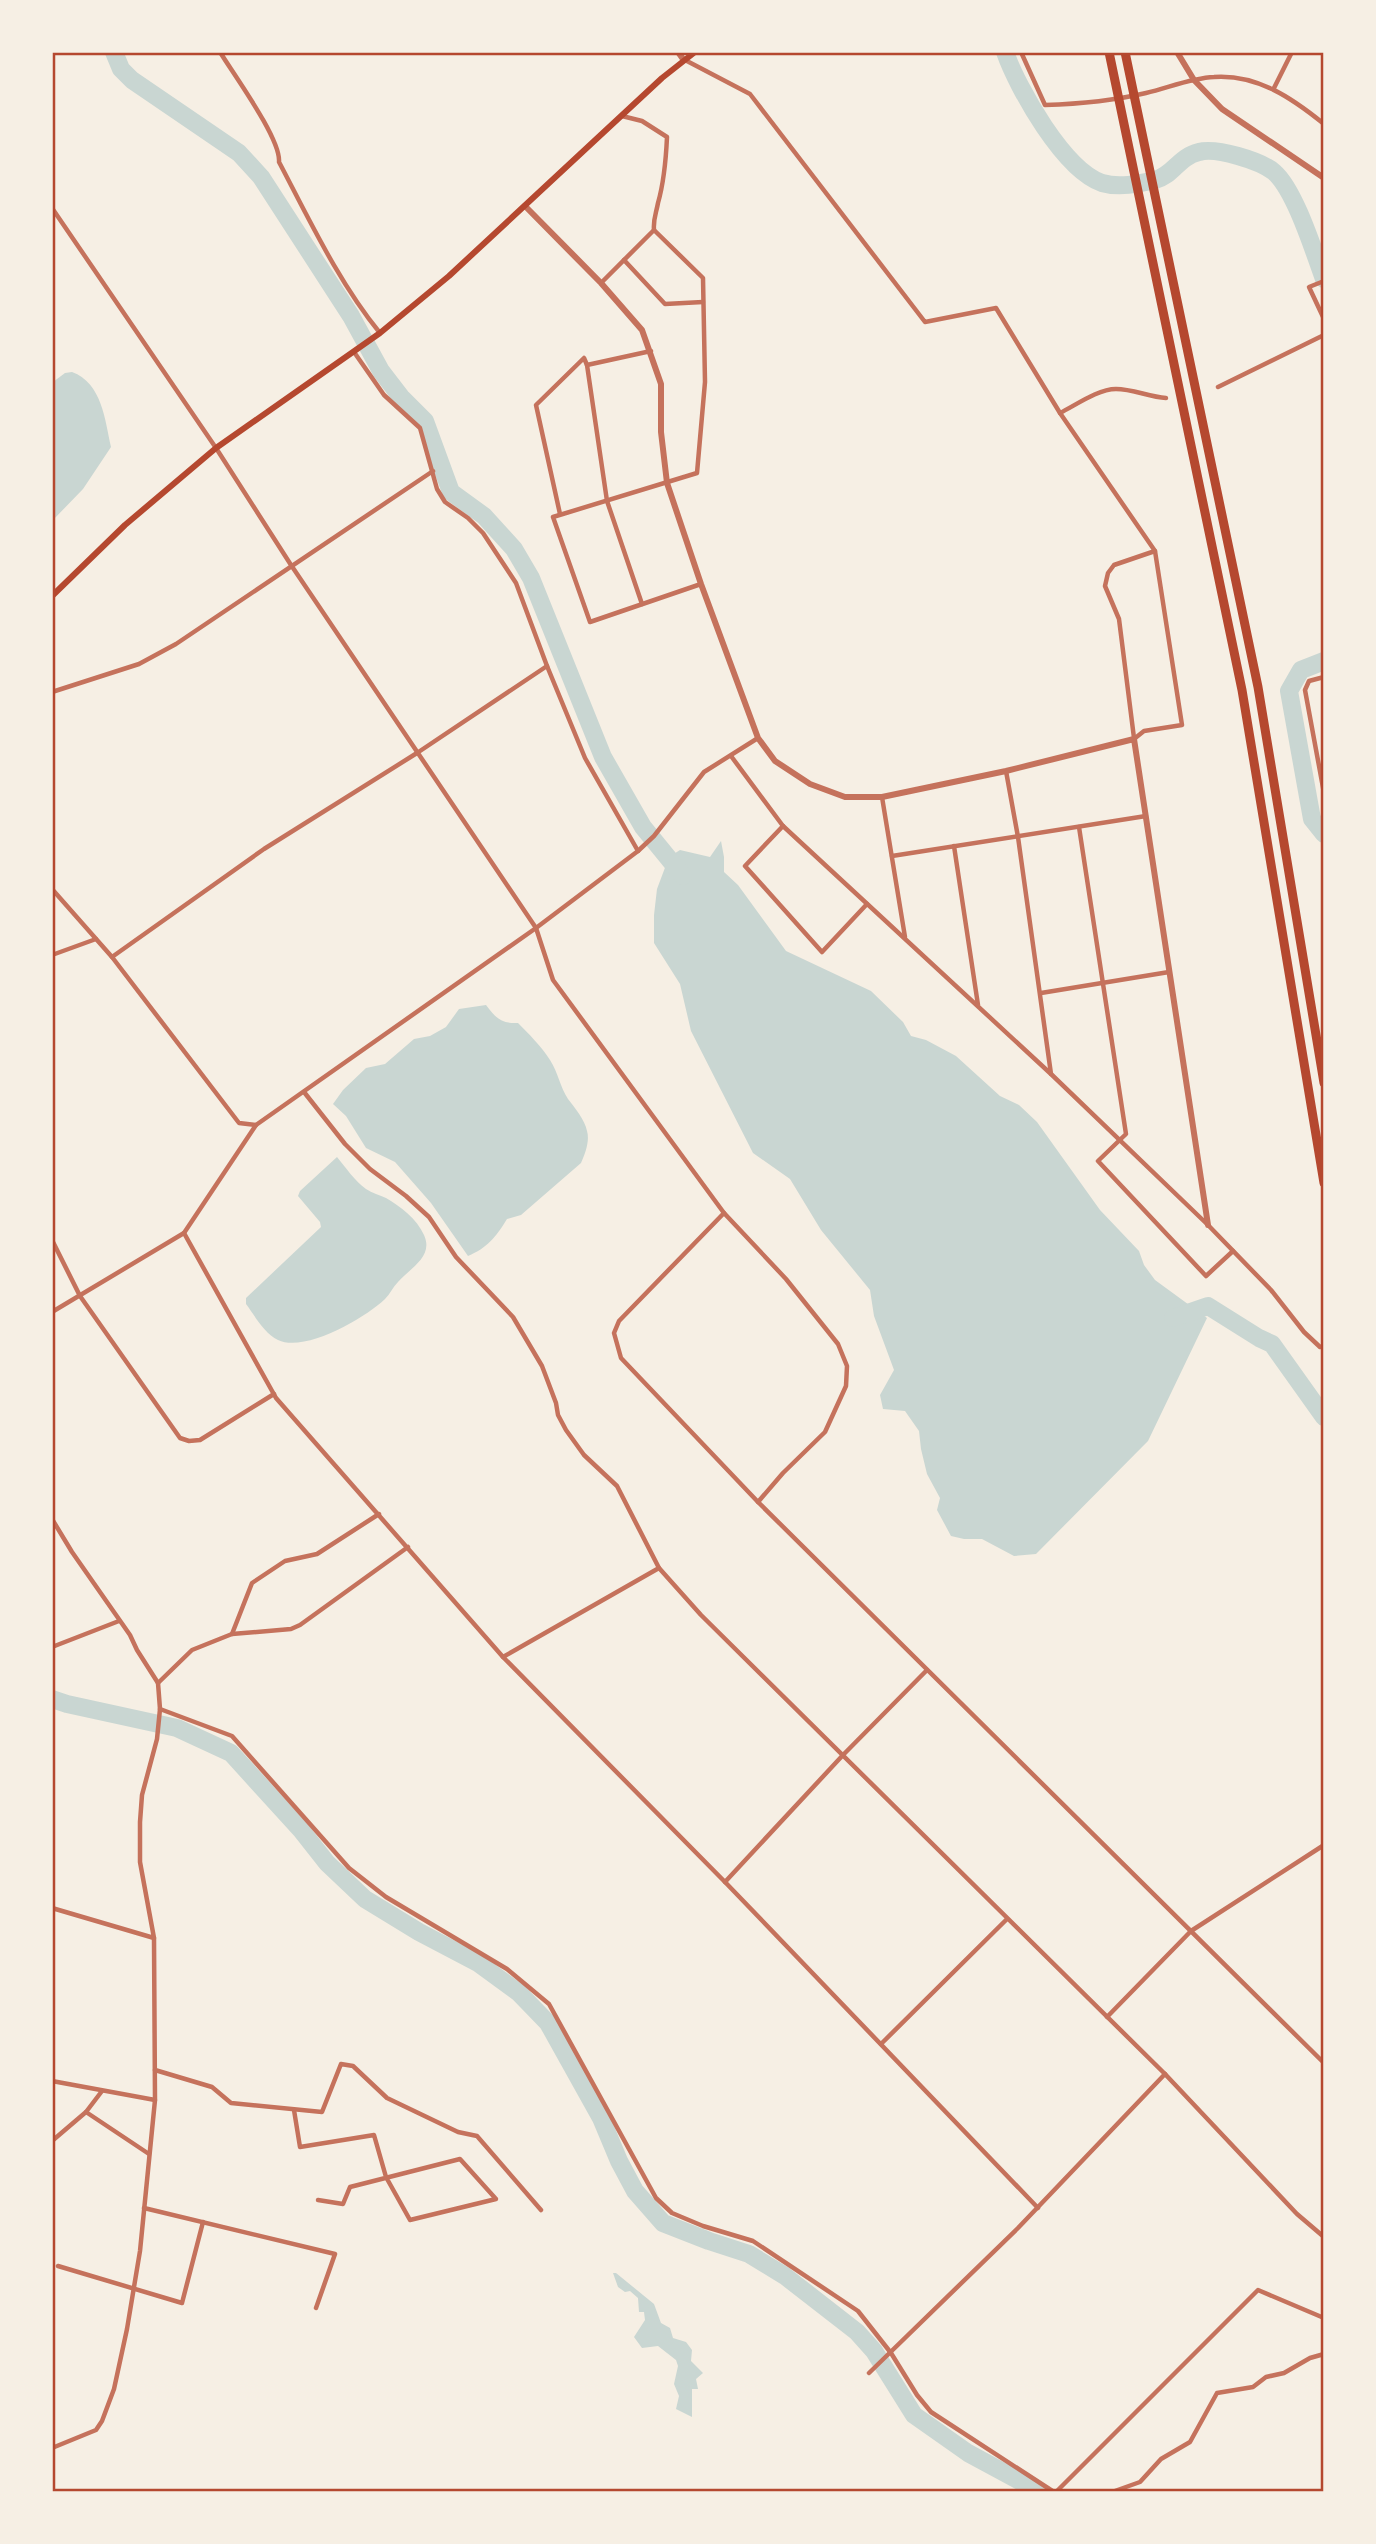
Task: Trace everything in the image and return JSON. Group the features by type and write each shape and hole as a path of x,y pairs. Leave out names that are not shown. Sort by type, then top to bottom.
{"highway":[{"path":"1109,52 1242,690 1324,1183"},
{"path":"1125,52 1258,687 1324,1083"}],"main road":[{"path":"52,596 125,525 216,448 380,333 449,276 683,59 695,52"}],"street":[{"path":"220,52 256,108 280,153 279,162 308,217 365,315 380,333"},
{"path":"525,206 642,330 661,384 667,483 758,738 775,761 810,784 845,797 881,797 1006,771 1134,739 1143,731 1182,725 1154,551 1060,413 996,308 925,322 750,94 683,59 678,52"},
{"path":"1021,52 1045,105 1096,103 1194,80 1236,78 1273,88 1300,104 1324,124"},
{"path":"1177,52 1194,80 1222,108 1324,178"},
{"path":"1273,88 1292,52"},
{"path":"622,116 642,121 667,137 658,205 653,219 654,230 703,278 705,382 697,473 553,517 590,622 701,584"},
{"path":"52,208 216,448 291,565 536,928 553,980 724,1213 794,1290 838,1344 847,1366 846,1386 825,1432 758,1502"},
{"path":"601,284 654,230"},
{"path":"624,260 665,304 703,302"},
{"path":"1324,281 1309,286 1324,319"},
{"path":"1218,387 1324,335"},
{"path":"355,349 384,396 420,428 437,489 445,502 468,518 482,533 516,583 585,758 638,850"},
{"path":"587,365 651,351"},
{"path":"560,514 536,405 584,358 607,501 642,604"},
{"path":"1060,413 1097,394 1114,389 1133,391 1152,398 1166,398"},
{"path":"52,692 139,664 176,644 433,471"},
{"path":"1154,551 1115,565 1108,573 1105,586 1119,619 1134,739 1208,1225"},
{"path":"112,957 264,849 417,753 547,666"},
{"path":"1324,677 1309,681 1305,690 1324,793"},
{"path":"52,1312 184,1233 256,1125 536,928 638,850 654,836 704,772 758,738"},
{"path":"731,756 783,826 1119,1139 1208,1225 1271,1290 1304,1332 1322,1346"},
{"path":"1006,771 1018,837 1051,1074"},
{"path":"881,797 905,937"},
{"path":"892,856 1146,816"},
{"path":"783,826 745,866 822,952 867,904"},
{"path":"1079,827 1126,1134 1098,1161 1206,1276 1233,1251"},
{"path":"954,846 978,1006"},
{"path":"52,889 112,957 239,1123 256,1125"},
{"path":"52,955 96,939"},
{"path":"1041,993 1169,972"},
{"path":"304,1092 345,1144 370,1169 429,1217 456,1257 513,1317 542,1366 556,1402 558,1415 566,1430 584,1455 617,1486 659,1568 701,1615 1165,2074 1297,2214 1322,2234"},
{"path":"724,1213 619,1321 614,1333 621,1358 758,1502 1324,2063"},
{"path":"184,1233 274,1394 503,1657 725,1882 1038,2208"},
{"path":"52,1240 80,1296 180,1438 200,1440 274,1394"},
{"path":"232,1634 252,1583 285,1561 317,1554 379,1514"},
{"path":"52,1519 130,1634 158,1684 160,1709 157,1739 142,1795 139,1822 140,1862 154,1938 155,2100 134,2288 114,2389 102,2421 96,2430 52,2448"},
{"path":"158,1684 192,1650 232,1634 291,1629 300,1625 408,1547"},
{"path":"503,1657 659,1568"},
{"path":"52,1647 119,1620"},
{"path":"725,1882 843,1755 927,1670"},
{"path":"160,1709 232,1736 349,1868 386,1897 507,1969 548,2004 656,2198 672,2213 703,2226 753,2241 858,2311 891,2353 931,2412 1055,2491 1258,2290 1324,2318"},
{"path":"1107,2017 1191,1931 1324,1845"},
{"path":"52,1908 154,1938"},
{"path":"881,2044 1007,1919"},
{"path":"155,2070 212,2087 231,2103 322,2112 341,2064 353,2066 387,2098 458,2132 477,2136 541,2210"},
{"path":"869,2373 1038,2208 1165,2074"},
{"path":"52,2081 155,2100"},
{"path":"52,2141 86,2112 102,2091"},
{"path":"294,2109 300,2147 374,2135 386,2177 410,2220 496,2199 460,2159 386,2177 350,2187 343,2204 318,2200"},
{"path":"86,2112 149,2154"},
{"path":"144,2208 335,2254 316,2308"},
{"path":"58,2266 182,2303 203,2222"},
{"path":"1112,2491 1140,2482 1161,2459 1190,2442 1217,2393 1253,2387 1265,2377 1284,2373 1310,2358 1324,2354"}],"shaded area":[{"path":"72,372 82,377 96,393 111,447 83,489 53,520 53,382 65,373"},
{"path":"721,841 724,872 738,885 786,951 871,991 903,1022 911,1036 926,1040 956,1056 1000,1096 1019,1105 1037,1122 1100,1210 1139,1251 1144,1265 1155,1280 1207,1318 1148,1441 1036,1554 1014,1556 982,1539 951,1536 937,1510 940,1498 927,1474 919,1431 905,1411 883,1409 880,1395 894,1370 874,1316 870,1290 821,1230 790,1179 753,1153 691,1031 680,984 654,943 657,889 669,857 680,850 710,857"},
{"path":"486,1005 499,1019 518,1023 543,1050 553,1065 565,1094 584,1123 588,1139 581,1163 521,1215 507,1219 490,1241 468,1256 431,1203 395,1162 366,1148 346,1116 333,1104 366,1068 385,1064 414,1039 430,1036 446,1027 459,1009"},
{"path":"337,1157 362,1186 391,1201 413,1218 424,1235 426,1250 419,1262 385,1299 364,1315 318,1338 290,1343 278,1340 260,1324 246,1304 246,1298 321,1227 320,1222 298,1196 300,1191"},
{"path":"613,2273 654,2304 661,2323 670,2328 673,2338 686,2342 692,2350 691,2361 703,2373 696,2379 698,2389 692,2389 692,2417 676,2409 679,2396 674,2384 678,2366 676,2360 658,2346 642,2348 634,2337 645,2320 644,2312 639,2312 638,2298 630,2291 625,2292 618,2287"}],"waterway":[{"path":"114,52 121,69 132,80 239,153 261,177 351,316 381,371 401,397 425,421 451,492 484,516 514,549 531,578 603,757 643,827 683,876"},
{"path":"1005,52 1031,106 1058,146 1087,175 1102,183 1122,185 1155,180 1192,154 1207,151 1238,156 1274,172 1296,207 1324,279"},
{"path":"1324,661 1301,670 1289,691 1312,819 1324,834"},
{"path":"1173,1318 1208,1306 1272,1344 1324,1417"},
{"path":"52,1699 177,1728 231,1753 301,1830 327,1863 365,1899 419,1932 478,1963 519,1993 548,2023 601,2118 635,2191 663,2223 749,2254 785,2276 857,2332 874,2351 914,2415 968,2453 1040,2492"}]}
